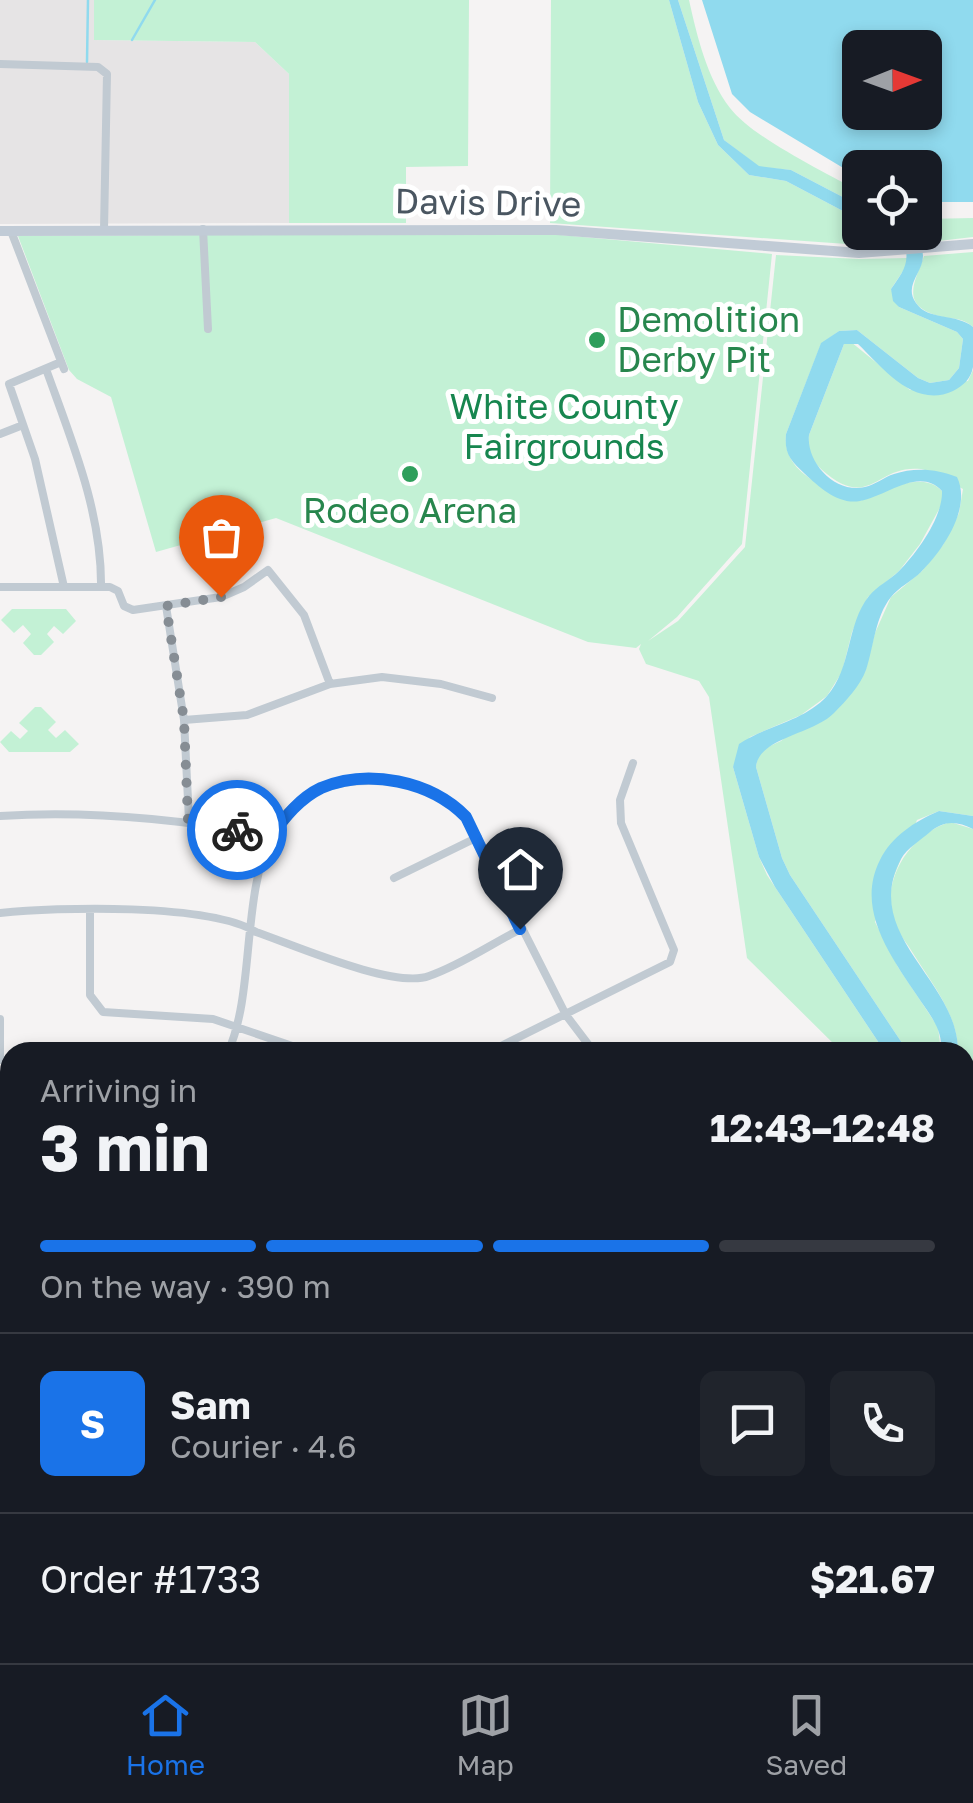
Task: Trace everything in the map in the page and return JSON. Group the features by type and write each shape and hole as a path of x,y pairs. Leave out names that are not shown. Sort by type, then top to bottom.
{"street":[{"path":"0,64 105,70 109,78 104,230"},
{"path":"202,230 208,329"},
{"name":"Davis Drive","path":"5,231 556,230 859,253 973,244"},
{"path":"5,231 62,366 9,384 35,458 64,587"},
{"path":"46,369 80,463 102,557 101,587"},
{"path":"0,434 23,425"},
{"path":"0,587 118,590 128,610 234,592 268,570 304,615 330,684"},
{"path":"166,606 184,720 188,820"},
{"path":"184,720 247,715 330,684 392,678 441,684 492,698"},
{"path":"510,1042 670,962 674,956 621,823 620,800 633,763"},
{"path":"232,1042 238,1028 257,873 271,836 286,816 321,788 366,780 416,784 452,803 478,837 520,929 566,1015 586,1042"},
{"path":"0,816 134,815 188,820 271,836"},
{"path":"394,878 478,837"},
{"path":"90,909 90,995 103,1012 198,1016 280,1042"},
{"path":"0,914 146,910 244,924 387,976 410,980 429,976 520,929"}],"shaded area":[{"path":"0,0 94,0 94,40 255,42 289,74 289,223 0,224"}],"green space":[{"path":"94,0 469,0 468,166 406,167 406,223 289,223 289,74 255,42 94,40"},
{"path":"551,0 669,0 698,102 718,145 749,175 786,181 842,211 842,244 550,223"},
{"path":"678,0 689,0 709,70 730,108 755,131 842,182 842,197 791,170 759,167 724,140"},
{"path":"973,218 973,237 942,241 942,219"},
{"name":"White County Fairgrounds","path":"538,233 772,254 742,544 677,617 648,641 678,621 745,547 776,255 907,258 907,265 891,289 899,307 957,332 963,339 959,368 949,380 930,383 918,378 857,330 839,331 821,344 786,434 787,448 799,470 810,478 860,501 902,484 924,482 942,491 943,502 920,544 899,571 868,597 852,632 842,672 827,696 801,715 750,737 733,767 767,875 878,1042 832,1042 747,958 709,697 699,681 646,664 639,649 641,644 636,648 588,642 276,518 156,552 111,397 77,379 69,370 18,236"},
{"path":"973,252 973,327 920,307 913,294 924,256"},
{"path":"851,342 910,390 968,381 973,370 973,816 939,811 917,820 875,922 898,967 938,1027 940,1042 901,1042 790,875 756,767 764,750 781,741 865,672 875,633 891,597 922,571 943,545 959,513 963,489 926,470 906,469 872,484 851,487 837,481 814,461 809,435 844,344"},
{"path":"12,609 66,609 76,621 63,634 54,626 47,634 54,642 41,655 34,655 23,643 31,634 23,625 14,633 1,620"},
{"path":"35,707 41,707 56,722 48,730 56,738 65,730 79,744 70,752 9,752 0,742 11,731 20,739 28,731 19,723"},
{"path":"950,822 973,829 973,1042 957,1042 948,1010 896,927 890,904 895,874 902,860 923,836"}],"water":[{"path":"669,0 678,0 724,140 759,166 791,170 842,197 842,211 786,181 749,175 718,145 698,102"},
{"path":"702,0 973,0 973,202 942,202 942,150 842,150 842,167 750,112 732,94"},
{"path":"906,250 923,253 912,286 921,309 973,327 972,371 966,382 953,391 925,395 900,383 858,344 844,344 809,435 809,445 817,465 843,486 865,487 894,474 918,470 957,477 961,489 958,515 929,563 886,605 866,670 852,693 825,720 766,749 756,767 790,875 901,1042 878,1042 759,857 733,767 739,744 807,712 827,696 841,673 862,607 872,592 913,555 938,512 942,491 923,481 860,501 837,498 800,469 786,447 786,434 821,343 839,331 857,330 918,378 930,383 949,380 959,368 963,339 957,332 893,301 891,289 904,268"},
{"path":"939,811 973,816 973,829 956,823 940,825 907,851 892,886 893,912 901,935 944,1002 956,1042 940,1042 936,1026 890,953 874,917 873,879 880,860 890,844"}],"waterway":[{"path":"87,62 88,0"},
{"path":"132,40 155,0"}],"way so far":[{"path":"221,597 166,606 184,720 188,820 237,830"}],"place":[{"name":"Demolition Derby Pit","path":"597,340"},
{"name":"Rodeo Arena","path":"410,474"}],"route":[{"path":"237,830 271,836 303,800 321,788 340,783 366,780 416,784 452,803 466,817 520,929"}]}
